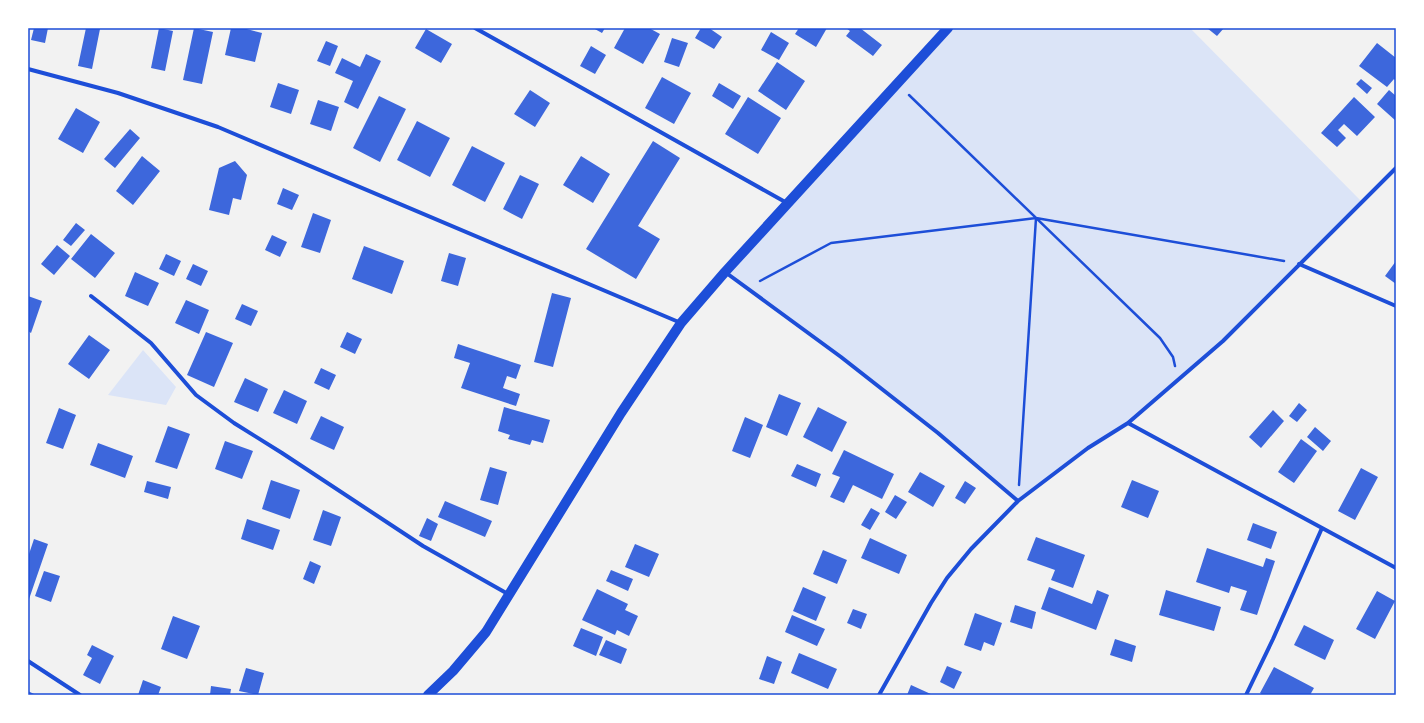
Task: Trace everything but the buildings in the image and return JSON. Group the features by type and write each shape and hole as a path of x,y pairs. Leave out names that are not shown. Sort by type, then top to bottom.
{"main road":[{"path":"428,695 453,671 486,632 621,413 681,323 787,203 948,28"}],"street":[{"path":"475,28 787,203"},
{"path":"28,70 118,93 218,127 681,323"},
{"path":"879,695 931,603 947,578 971,549 1018,501 1088,448 1128,423 1224,341 1396,168"},
{"path":"1299,264 1396,306"},
{"path":"725,272 841,357 938,433 1018,501"},
{"path":"91,296 151,343 196,395 234,423 289,457 423,546 510,595"},
{"path":"1128,423 1396,568"},
{"path":"1246,695 1273,639 1322,528"},
{"path":"28,661 80,695"}],"path":[{"path":"897,84 1160,338 1172,357 1178,379"},
{"path":"1018,501 1036,218"},
{"path":"747,288 831,243 1036,218 1299,264"}],"shaded area":[{"path":"948,28 1190,28 1362,202 1223,341 1128,423 1088,448 1018,501 911,412 725,272"},
{"path":"143,350 176,387 166,405 108,395"}]}
